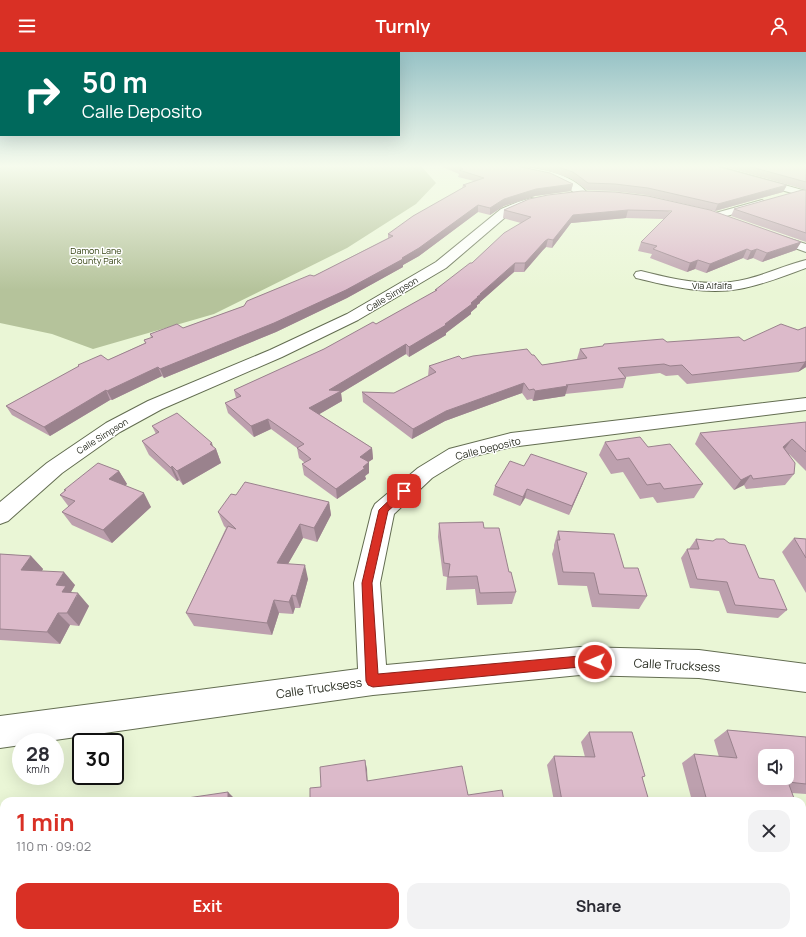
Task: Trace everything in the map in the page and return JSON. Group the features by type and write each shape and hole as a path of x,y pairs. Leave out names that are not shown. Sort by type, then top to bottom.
{"street":[{"name":"Calle Simpson","path":"0,515 66,459 114,428 155,405 293,346 387,298 440,265 470,242 505,210 511,207"},
{"path":"739,224 710,214 740,207"},
{"path":"761,232 806,248"},
{"name":"Via Alfalfa","path":"641,275 683,284 706,287 729,286 747,283 806,264"},
{"name":"Calle Deposito","path":"373,681 367,583 383,510 425,473 456,454 511,440 806,404"},
{"name":"Calle Trucksess","path":"0,732 373,681 580,662 699,664 806,678"}],"green space":[{"name":"Damon Lane County Park","path":"0,207 411,207 347,248 214,314 93,349 52,334 0,323"}],"building":[{"path":"428,207 475,207 419,248 402,258 403,259 346,290 274,323 160,369 158,367 107,391 106,390 44,427 6,406 79,366 78,365 101,355 108,360 146,343 144,340 153,337 150,334 177,324 183,328 244,306 247,301 310,275 314,276 393,236 388,234 413,216"},
{"path":"510,207 698,207 710,210 801,242 767,253 757,249 751,251 747,249 710,264 698,260 690,263 653,249 657,246 641,242 672,211 628,210 573,215 553,240 548,239 545,241 525,263 515,263 480,294 471,303 472,304 445,324 446,325 409,347 406,344 329,390 341,391 309,408 372,448 360,457 369,462 363,467 365,468 336,489 302,464 311,459 297,448 304,444 268,419 251,426 225,403 241,396 234,390 324,349 373,322 376,324 437,290 435,290 472,263 504,233 531,217 504,210"},
{"path":"740,207 806,207 806,233 734,209"},
{"path":"781,324 798,330 806,327 805,362 692,375 682,365 670,366 664,364 618,368 626,378 566,385 568,386 535,391 534,389 529,390 524,383 446,411 413,429 362,392 394,393 436,372 429,366 459,356 462,359 473,356 527,349 542,365 587,358 580,349 603,346 604,344 663,339 667,342 739,337 744,341"},
{"path":"177,413 212,443 210,444 216,449 177,471 172,466 171,468 142,441 159,432 152,426"},
{"path":"806,422 806,452 792,439 783,447 795,463 794,474 753,479 751,475 741,480 700,433"},
{"path":"640,437 648,447 670,444 703,484 664,489 660,483 647,485 629,458 617,460 605,442"},
{"path":"531,454 587,473 572,506 527,489 523,497 495,486 510,461 524,466"},
{"path":"98,463 119,471 109,479 144,493 103,530 62,512 75,501 60,495 66,490 64,490"},
{"path":"245,482 329,502 314,528 300,524 277,563 305,565 296,596 292,595 289,602 274,600 267,623 186,613 228,526 236,529 218,512 231,494 236,495"},
{"path":"483,522 484,528 499,528 509,572 511,572 516,592 480,593 477,576 448,577 450,564 444,563 439,523"},
{"path":"558,531 614,534 624,568 638,568 647,596 599,594 594,573 563,572 557,540 560,540"},
{"path":"794,538 806,539 806,558"},
{"path":"696,539 713,541 716,539 724,539 729,543 745,545 759,578 774,580 787,610 735,605 727,582 697,579 687,549 699,549"},
{"path":"0,554 31,556 21,570 64,572 56,585 66,586 62,592 78,593 67,613 58,613 47,632 0,629"},
{"path":"727,730 806,737 806,784 794,783 794,749 758,749 758,785 789,785 794,797 706,797 694,754 737,758"},
{"path":"589,732 632,732 645,776 642,777 648,797 561,797 554,756 595,757"},
{"path":"365,760 367,781 462,766 468,795 502,790 503,797 310,797 310,788 321,787 320,767"},
{"path":"228,792 228,797 194,797"}],"route":[{"path":"404,491 383,510 367,583 373,681 580,662 595,662"}]}
